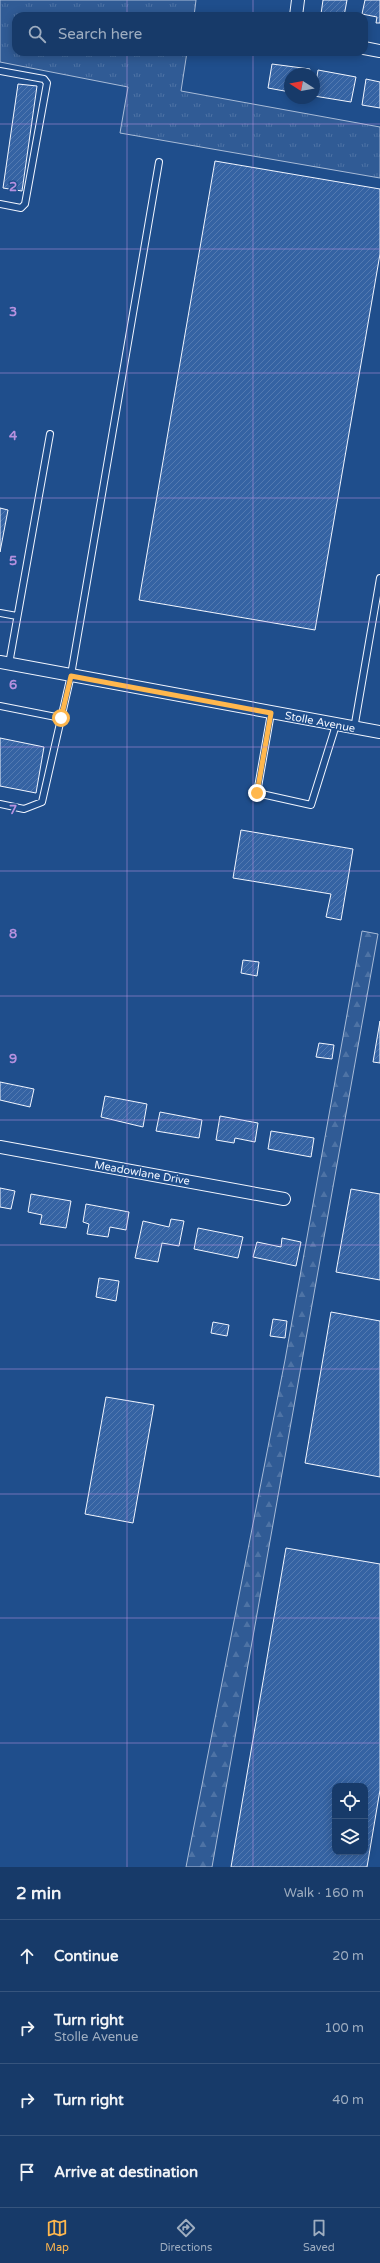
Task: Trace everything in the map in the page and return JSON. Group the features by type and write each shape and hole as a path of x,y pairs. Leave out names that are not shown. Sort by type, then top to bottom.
{"street":[{"path":"296,12 298,0"},
{"path":"368,49 380,51"},
{"name":"Stolle Avenue","path":"4,663 336,726 380,732"},
{"name":"Meadowlane Drive","path":"0,1147 284,1198"}],"lane":[{"path":"0,71 44,79 47,83 25,204 21,208 0,204"},
{"path":"0,804 24,809 42,802 71,676 159,162"},
{"path":"4,663 17,616 50,434"},
{"path":"354,729 380,578"},
{"path":"0,613 17,616"},
{"path":"0,706 61,718"},
{"path":"271,713 257,793 311,805 336,726"}],"green space":[{"path":"0,0 196,0 194,12 12,12 12,56 186,56 181,91 380,127 380,178 120,133 128,87 0,62"},
{"path":"362,931 378,934 212,1867 186,1867 285,1360"}],"building":[{"path":"323,0 347,0 345,12 321,12"},
{"path":"365,0 380,0 380,23 376,23 377,17 368,15 368,12 362,12"},
{"path":"272,64 302,68 284,68 284,91 268,88"},
{"path":"320,70 356,77 351,102 320,97"},
{"path":"366,79 380,82 380,108 362,105"},
{"path":"18,84 37,86 22,191 3,188"},
{"path":"215,161 380,189 380,254 315,630 139,600"},
{"path":"0,508 8,510 0,552"},
{"path":"0,738 44,747 36,793 0,786"},
{"path":"241,830 353,849 341,920 326,917 331,894 233,878"},
{"path":"243,960 259,962 257,976 241,973"},
{"path":"380,1021 380,1063 373,1062"},
{"path":"319,1043 334,1045 332,1059 316,1057"},
{"path":"0,1082 34,1089 30,1107 0,1100"},
{"path":"105,1096 147,1104 143,1127 101,1117"},
{"path":"160,1112 202,1120 199,1138 156,1131"},
{"path":"220,1116 258,1123 255,1142 235,1138 234,1143 216,1140"},
{"path":"271,1131 314,1138 311,1157 268,1149"},
{"path":"0,1188 15,1191 11,1209 0,1207"},
{"path":"351,1189 380,1194 380,1280 336,1272"},
{"path":"31,1194 71,1201 66,1228 40,1224 42,1215 28,1212"},
{"path":"86,1204 129,1212 126,1230 110,1227 108,1237 87,1234 89,1224 83,1222"},
{"path":"171,1219 184,1221 179,1246 162,1243 158,1262 135,1258 143,1221 169,1227"},
{"path":"198,1228 243,1237 238,1258 194,1249"},
{"path":"282,1238 301,1242 296,1266 253,1257 257,1242 281,1247"},
{"path":"99,1278 119,1281 116,1301 96,1297"},
{"path":"331,1312 380,1321 380,1477 305,1463"},
{"path":"273,1319 287,1321 285,1338 270,1336"},
{"path":"213,1322 229,1325 227,1336 211,1333"},
{"path":"106,1397 154,1405 133,1523 85,1514"},
{"path":"286,1548 380,1564 380,1790 367,1867 231,1867"}],"route":[{"path":"61,718 71,676 271,713 257,793"}]}
